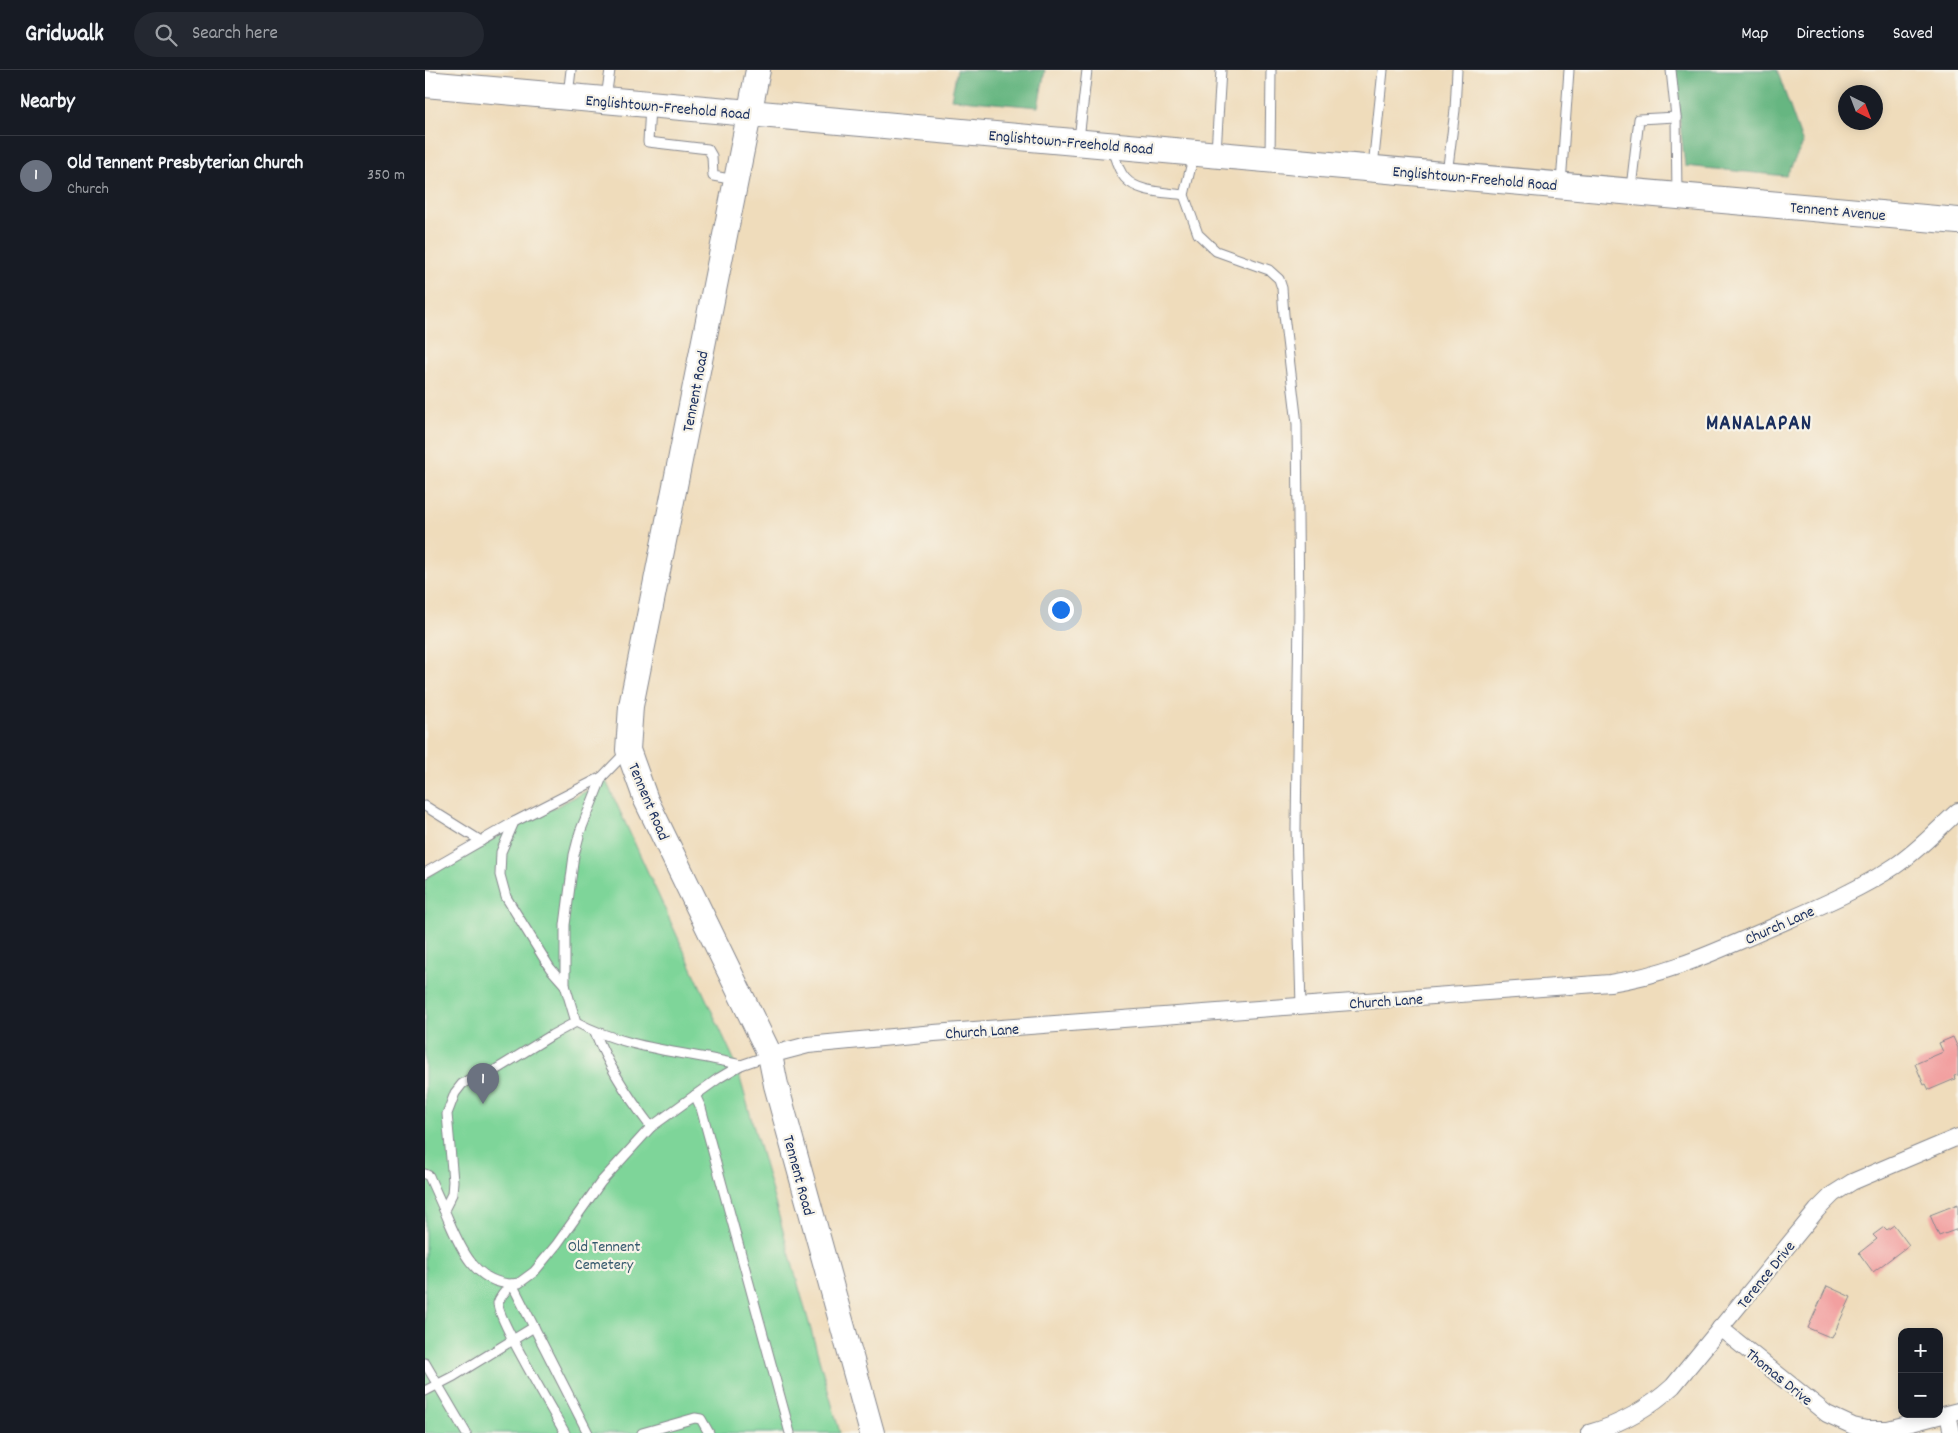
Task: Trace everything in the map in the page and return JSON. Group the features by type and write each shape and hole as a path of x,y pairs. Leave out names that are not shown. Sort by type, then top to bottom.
{"main road":[{"name":"Englishtown-Freehold Road","path":"430,82 650,106 749,113 1718,199"},
{"name":"Tennent Avenue","path":"1718,199 1958,221"}],"street":[{"name":"Tennent Road","path":"758,70 631,706 629,750 646,800 770,1055 778,1095 872,1433"},
{"name":"Church Lane","path":"770,1055 808,1045 934,1033 1610,983 1662,973 1813,909 1869,882 1897,865 1958,811"},
{"name":"Terence Drive","path":"1589,1433 1630,1418 1658,1400 1673,1386 1817,1210 1833,1194 1853,1182 1958,1137"},
{"name":"Thomas Drive","path":"1720,1328 1827,1414 1853,1426 1866,1429 1888,1429 1953,1413"},
{"path":"1953,1413 1953,1433"}],"lane":[{"path":"568,97 571,70"},
{"path":"605,100 610,70"},
{"path":"1078,142 1087,70"},
{"path":"1221,70 1205,153 1184,195 1198,234 1208,245 1216,251 1269,270 1279,279 1283,288 1284,315 1297,424 1299,612 1296,829 1301,1006"},
{"path":"1270,159 1271,70"},
{"path":"1373,168 1383,70"},
{"path":"1447,175 1455,110 1457,70"},
{"path":"1561,185 1569,70"},
{"path":"1671,70 1676,118 1677,195"},
{"path":"650,106 647,142 708,149 712,156 713,176 737,180"},
{"path":"1630,192 1639,118 1676,118"},
{"path":"1111,145 1118,166 1125,179 1144,189 1184,195"},
{"path":"425,873 514,822 602,777 629,750"},
{"path":"602,777 580,832 570,878 565,925 565,986 576,1022 595,1032 668,1052 741,1065"},
{"path":"425,806 481,841"},
{"path":"514,822 501,852 499,864 501,882 507,897 545,960 565,986"},
{"path":"444,1210 452,1194 453,1181 447,1114 455,1093 462,1084 470,1079 492,1072 576,1022"},
{"path":"595,1032 603,1052 651,1127"},
{"path":"425,1167 465,1256 490,1279 503,1284 519,1283 534,1272 557,1244 601,1182 651,1127 695,1094 741,1065 770,1055"},
{"path":"695,1094 701,1108 790,1433"},
{"path":"512,1284 588,1433"},
{"path":"512,1284 499,1303 499,1310 513,1340 565,1433"},
{"path":"425,1391 534,1327"},
{"path":"425,1362 466,1433"},
{"path":"642,1433 695,1418 701,1419 709,1433"}],"green space":[{"path":"957,70 1045,70 1038,107 951,99"},
{"path":"1674,70 1777,70 1803,144 1786,176 1685,166"},
{"name":"Old Tennent Cemetery","path":"606,781 736,1064 840,1433 425,1433 425,878 497,837"}],"building":[{"path":"1953,1037 1958,1048 1958,1075 1954,1076 1955,1079 1929,1090 1926,1084 1924,1085 1915,1064 1943,1052 1939,1043"},
{"path":"1958,1204 1958,1229 1939,1236 1930,1215"},
{"path":"1894,1225 1909,1245 1873,1272 1859,1253 1877,1239 1873,1235 1884,1227 1887,1230"},
{"path":"1827,1286 1851,1297 1832,1338 1808,1328"}],"place":[{"name":"Old Tennent Presbyterian Church","path":"483,1104"}],"district":[{"name":"MANALAPAN","path":"1759,422"}]}
